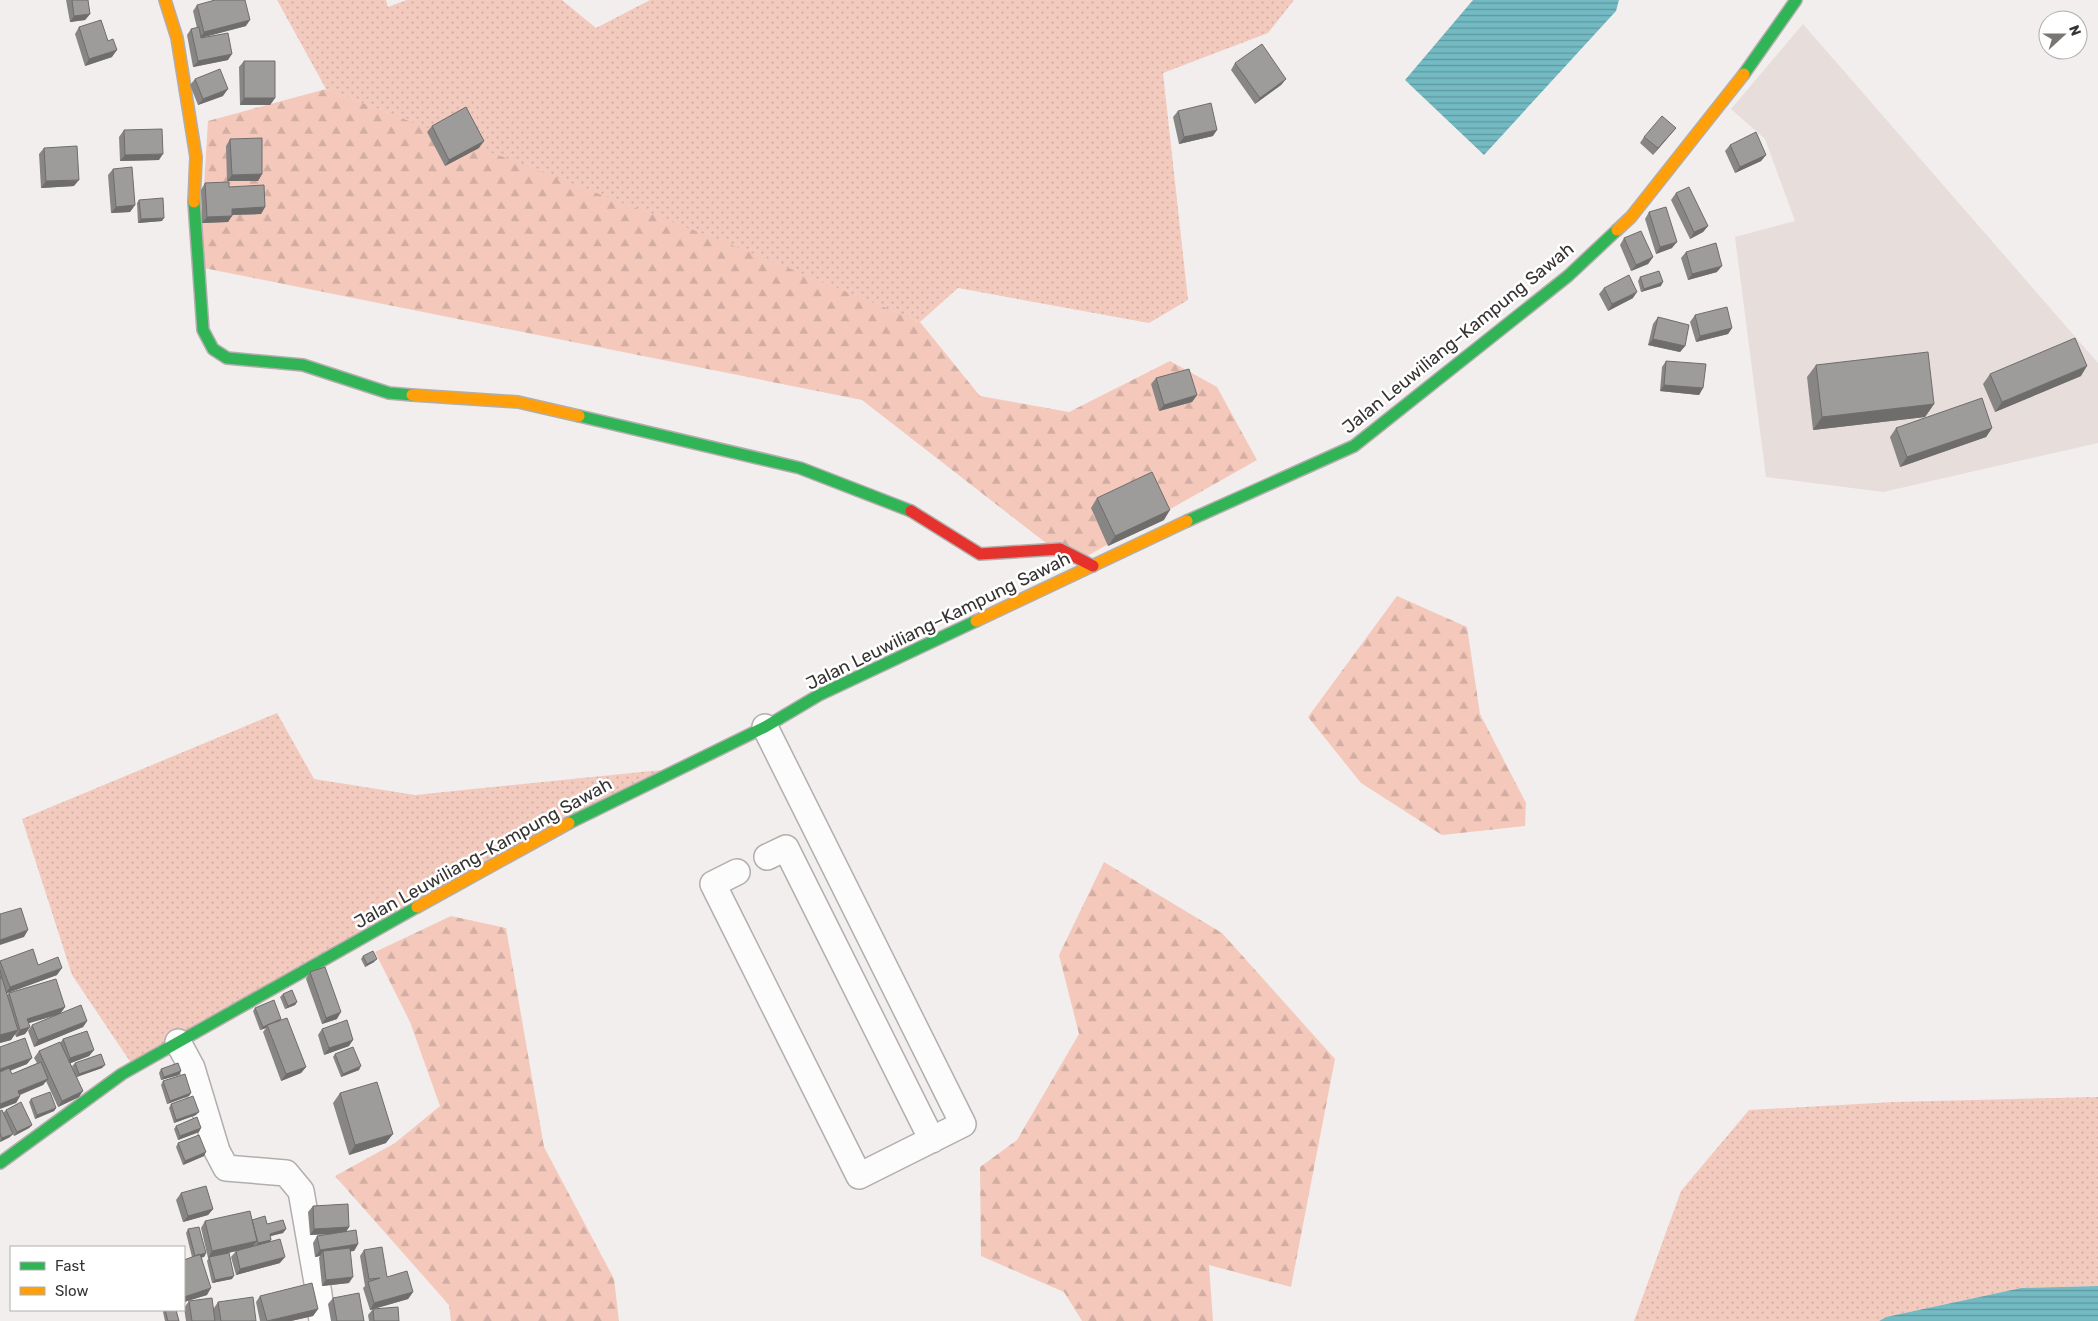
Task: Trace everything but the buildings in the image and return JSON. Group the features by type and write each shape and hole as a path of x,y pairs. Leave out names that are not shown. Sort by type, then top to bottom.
{"main road":[{"path":"165,0 177,38 196,157 192,194 203,330 213,349 227,358 303,365 389,393 518,402 800,468 909,509 980,554 1060,549 1093,566"},
{"name":"Jalan Leuwiliang–Kampung Sawah","path":"0,1163 122,1074 554,830 765,727 820,695 1176,526 1354,446 1568,276 1631,216 1733,90 1796,0"}],"street":[{"path":"737,872 713,884 859,1176 963,1124 765,727"},
{"path":"767,857 786,848 932,1140"},
{"path":"178,1042 192,1068 217,1151 226,1168 286,1173 301,1191 320,1294 322,1321"}],"shaded area":[{"path":"277,0 386,0 388,7 407,0 562,0 596,28 650,0 1294,0 1268,33 1163,73 1188,300 1149,323 958,288 920,322 326,89"},
{"path":"1803,24 2098,363 2098,443 1883,492 1766,477 1735,237 1795,221 1765,139 1731,109"},
{"path":"277,713 314,779 415,795 681,768 131,1063 72,975 22,819"},
{"path":"2098,1097 2098,1286 2021,1288 1886,1317 1879,1321 1634,1321 1681,1191 1749,1110 1894,1102"}],"green space":[{"path":"326,89 727,243 920,322 980,396 1069,412 1170,361 1217,387 1257,460 1073,564 862,400 199,267 208,121"},
{"path":"1397,596 1467,627 1480,714 1526,803 1525,826 1442,835 1361,783 1308,717"},
{"path":"1104,862 1222,933 1335,1059 1291,1287 1209,1265 1213,1321 1082,1321 1064,1292 981,1256 980,1167 1017,1140 1079,1034 1059,955"},
{"path":"451,916 506,928 544,1147 614,1279 619,1321 451,1321 449,1305 335,1176 395,1143 440,1106 410,1022 375,952"}],"water":[{"path":"1473,0 1619,0 1616,11 1484,155 1405,80"},
{"path":"2098,1286 2098,1321 1879,1321 1886,1317 2021,1288"}],"traffic: fast":[{"path":"1744,74 1796,0"},
{"path":"194,202 203,330 213,349 227,358 303,365 389,393 412,395"},
{"path":"1187,521 1354,446 1568,276 1617,230"},
{"path":"579,416 800,468 911,511"},
{"path":"569,823 765,727 819,695 976,621"},
{"path":"0,1163 122,1074 417,907"}],"traffic: slow":[{"path":"165,0 177,38 196,157 194,202"},
{"path":"1617,230 1631,217 1744,74"},
{"path":"412,395 518,402 579,416"},
{"path":"976,621 1187,521"},
{"path":"417,907 569,823"}],"traffic: jam":[{"path":"911,511 980,554 1060,549 1093,566"}]}
